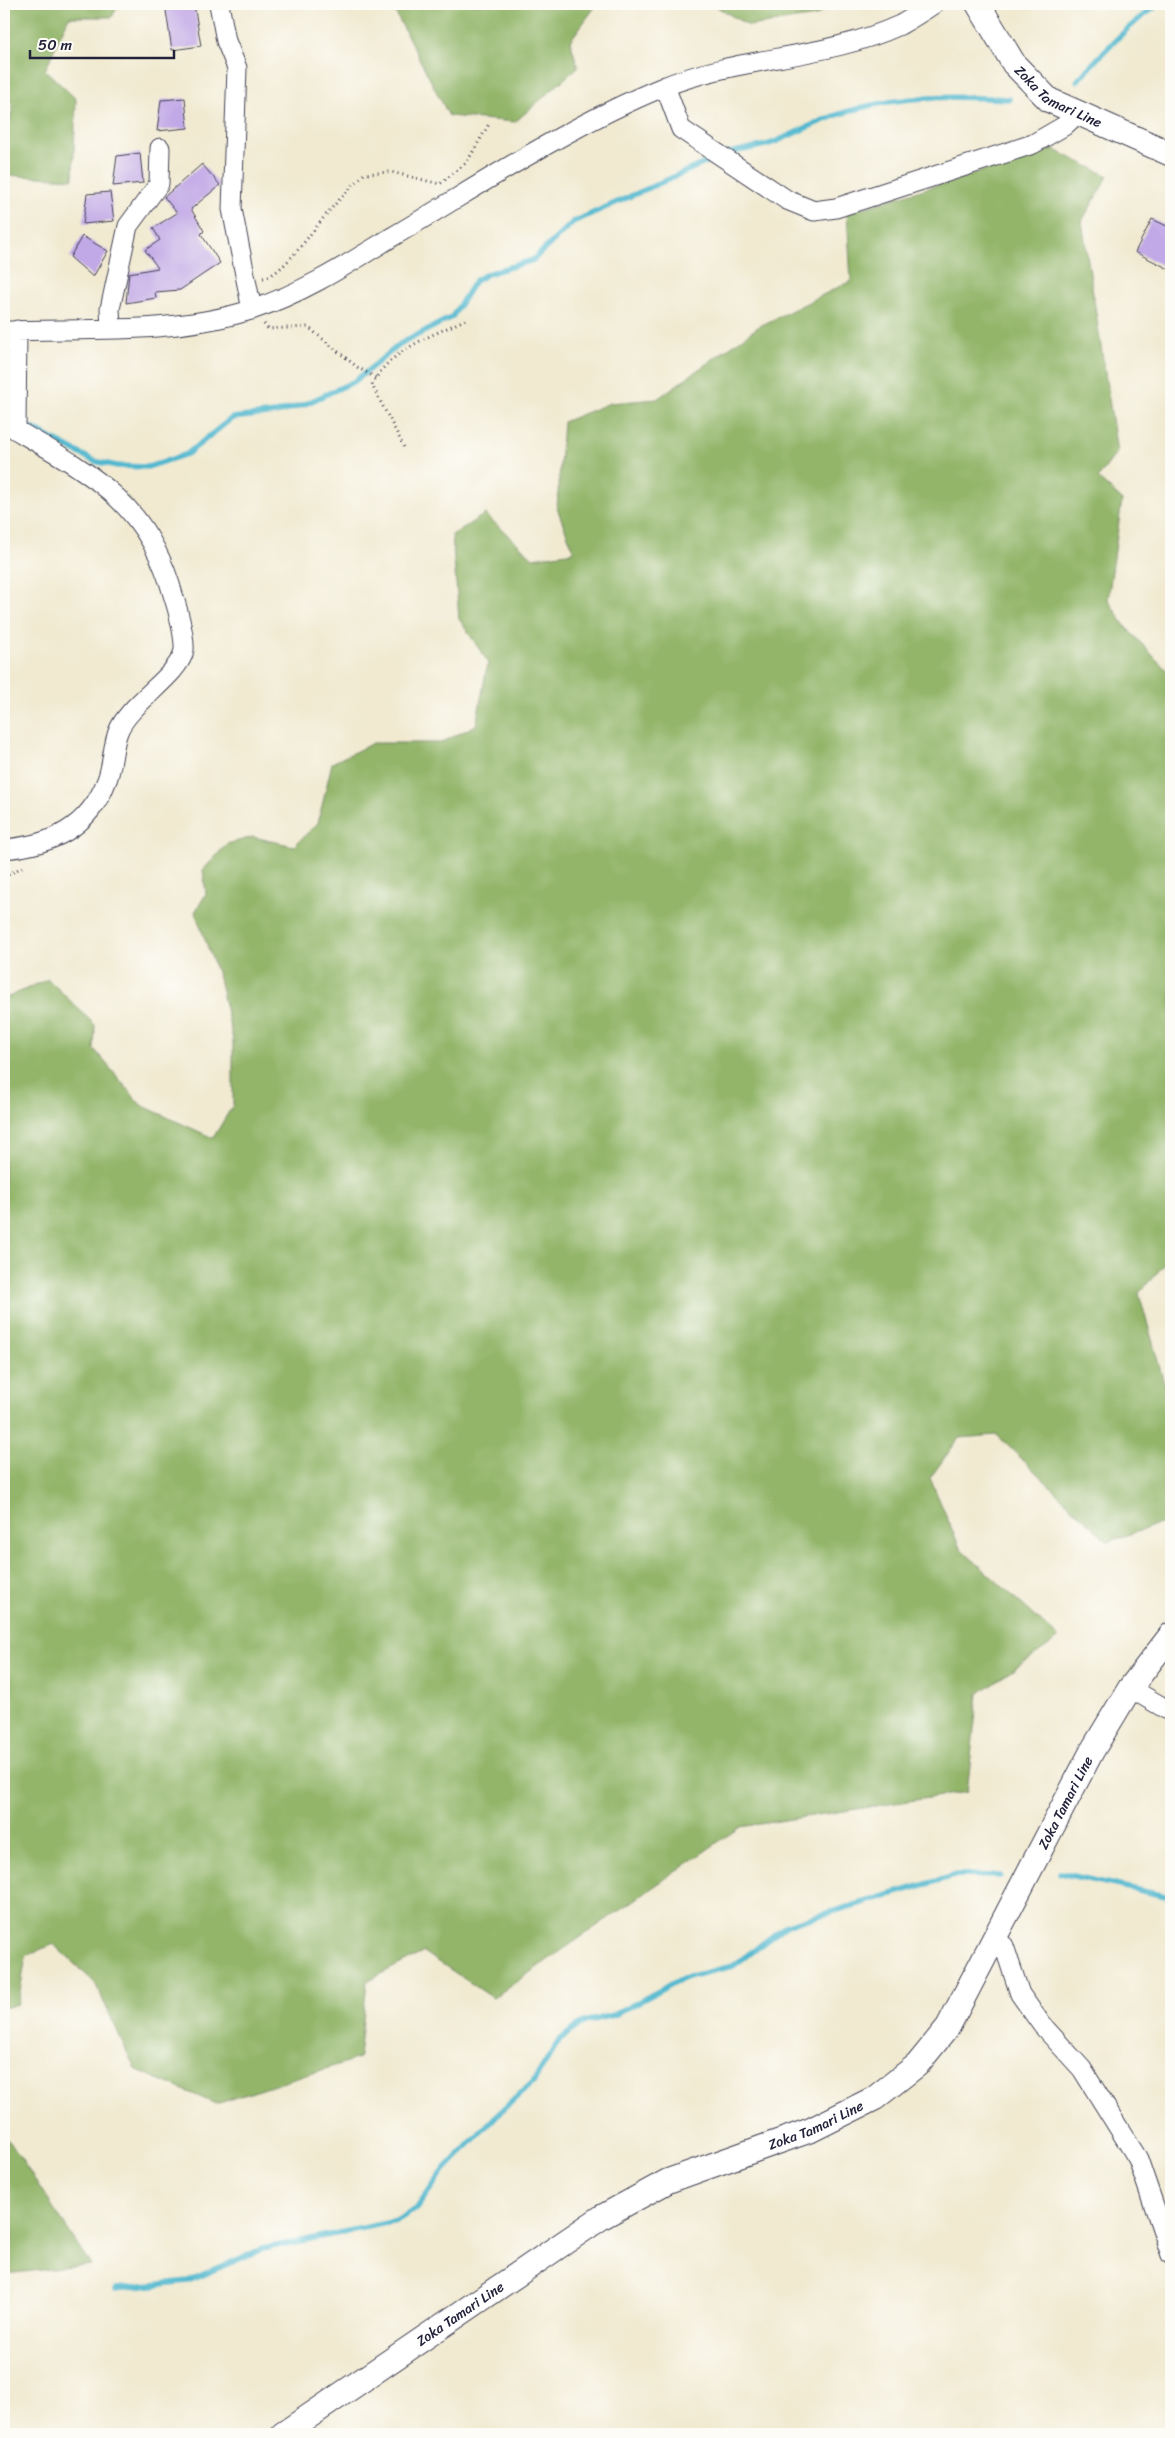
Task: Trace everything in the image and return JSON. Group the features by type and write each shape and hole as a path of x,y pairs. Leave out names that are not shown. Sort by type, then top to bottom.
{"main road":[{"name":"Zoka Tamari Line","path":"978,4 1014,64 1049,100 1171,154"},
{"name":"Zoka Tamari Line","path":"283,2434 602,2217 668,2181 811,2130 875,2098 917,2064 948,2027 1092,1752 1130,1688 1171,1635"}],"street":[{"path":"219,4 226,41 238,68 232,209 252,310"},
{"path":"4,849 24,847 53,840 74,828 95,804 107,780 118,731 129,714 179,663 184,650 170,579 155,547 121,499 86,471 16,430 11,330 111,328 205,322 252,310 277,301 332,273 604,113 665,86 717,70 789,57 856,40 900,25 934,4"},
{"path":"665,86 681,129 787,200 814,210 836,208 1033,144 1064,126 1078,113"},
{"path":"111,328 110,309 128,226 159,184 160,148"},
{"path":"1130,1688 1171,1712"},
{"path":"994,1938 1004,1946 1020,1994 1042,2025 1082,2069 1138,2159 1171,2255"}],"path":[{"path":"246,281 271,277 294,254 332,208 364,174 391,172 440,184 467,162 489,124"},
{"path":"252,310 268,329 308,327 357,368 376,378"},
{"path":"404,447 372,385 379,372 404,351 468,318"}],"green space":[{"path":"4,4 119,4 112,17 69,17 45,70 76,99 73,179 4,175 4,148 13,105 4,91"},
{"path":"391,4 609,4 595,7 570,41 578,67 515,122 449,116"},
{"path":"712,4 831,4 816,16 749,26"},
{"path":"1053,149 1108,176 1082,221 1117,452 1098,478 1122,500 1108,600 1125,626 1171,675 1171,1257 1139,1293 1171,1404 1171,1520 1108,1542 997,1435 959,1438 930,1478 960,1548 1059,1638 978,1694 967,1792 740,1827 493,1998 424,1952 367,1981 359,2058 216,2104 135,2069 95,1983 53,1944 26,1956 18,2004 4,2008 4,997 6,998 48,979 95,1025 94,1049 141,1105 213,1138 233,1105 233,1040 219,978 195,912 206,894 203,870 227,844 253,837 294,846 318,823 332,763 373,743 441,743 476,725 488,662 459,619 452,535 485,514 533,558 574,552 557,508 563,422 610,403 657,399 758,327 851,281 847,213"},
{"path":"4,2137 10,2142 91,2265 4,2274"}],"building":[{"path":"165,4 194,4 201,46 172,50"},
{"path":"185,98 188,128 157,131 161,100"},
{"path":"140,153 143,183 113,186 117,156"},
{"path":"202,164 220,185 191,209 204,231 201,234 220,263 180,290 155,292 156,298 126,303 129,273 158,268 145,250 160,240 153,228 177,213 164,197"},
{"path":"110,192 114,221 83,224 87,194"},
{"path":"1152,219 1171,228 1171,270 1135,252"},
{"path":"82,236 108,251 93,277 70,257"}],"waterway":[{"path":"1077,81 1126,30 1159,4"},
{"path":"726,154 775,142 833,116 872,105 930,98 1009,99"},
{"path":"4,420 26,425 94,461 117,466 148,467 187,454 232,418 276,413 303,405 355,381 400,344 452,317 475,281 487,274 533,260 573,222 718,157"},
{"path":"1060,1873 1170,1897 1171,1894"},
{"path":"116,2289 188,2281 262,2249 396,2221 416,2209 445,2169 496,2116 533,2082 560,2039 584,2022 614,2015 683,1978 733,1966 787,1925 957,1875 1000,1876"}]}
